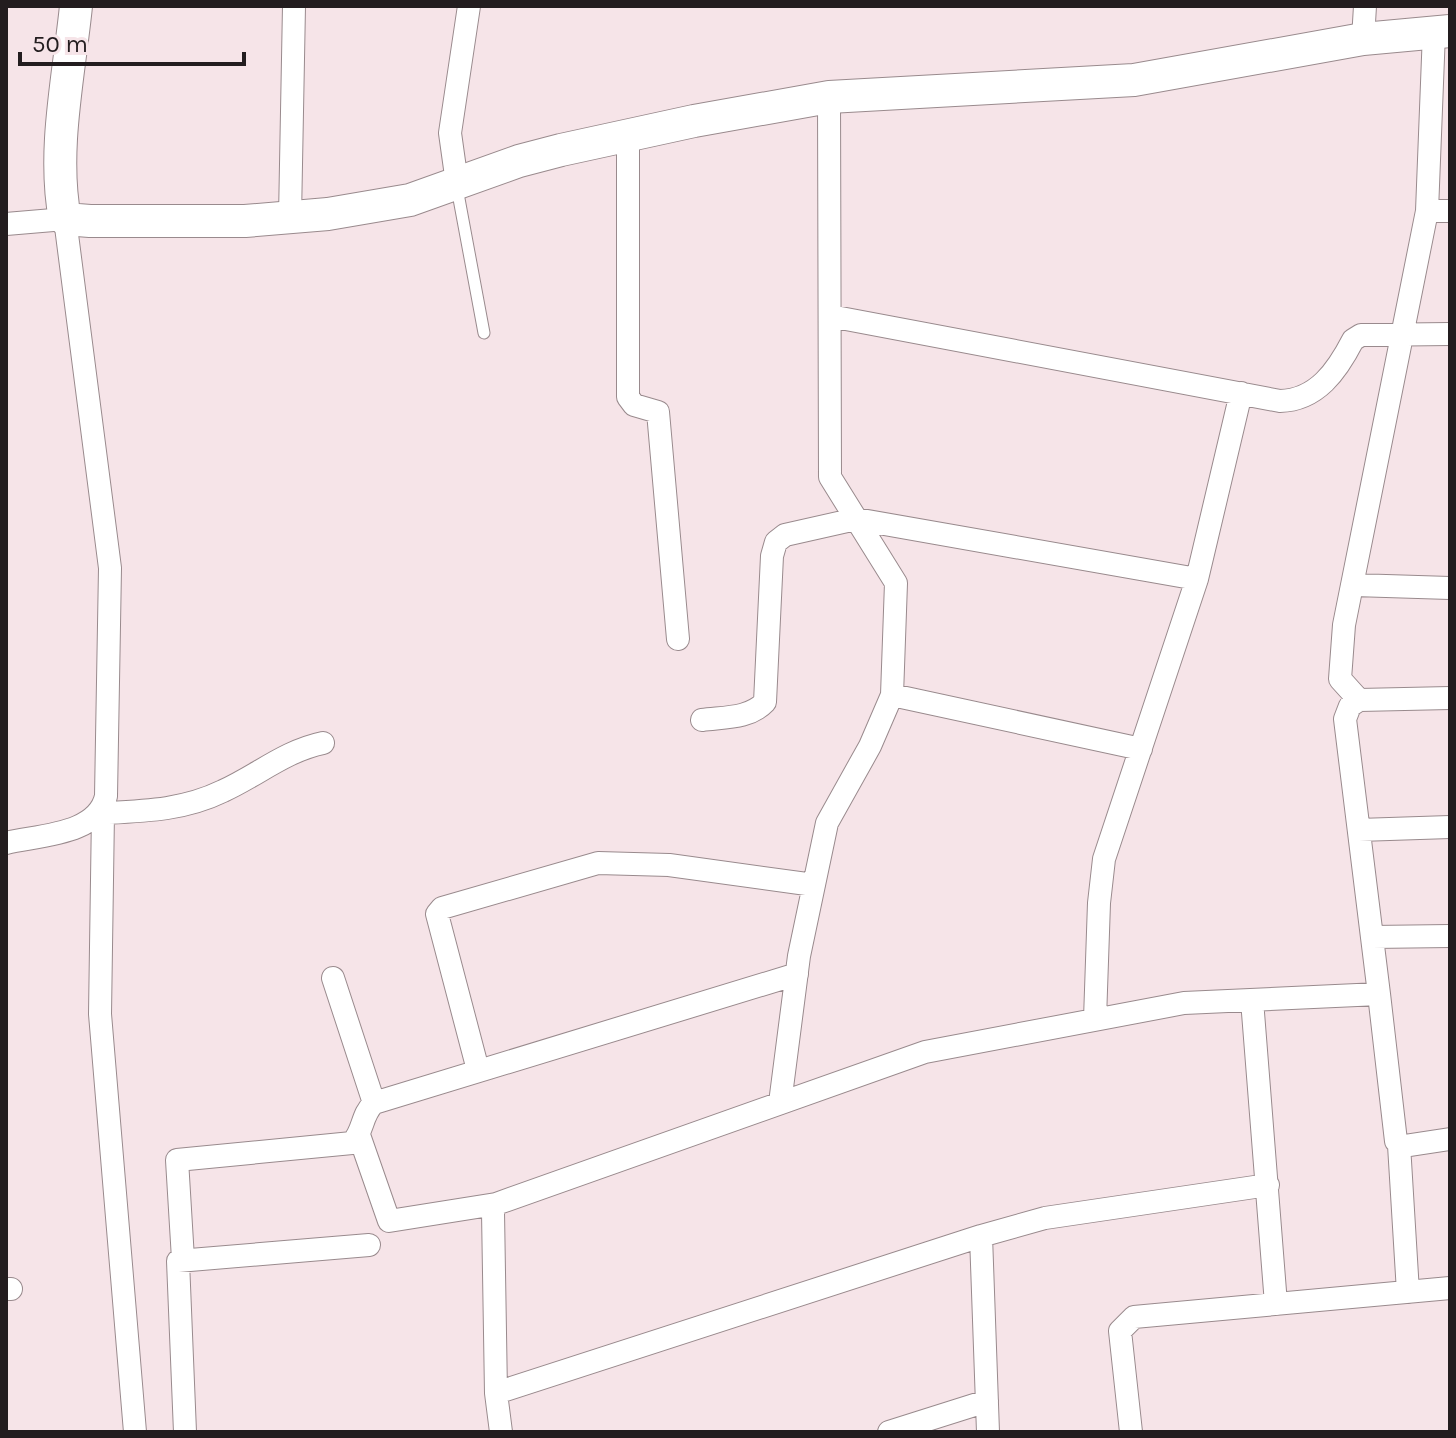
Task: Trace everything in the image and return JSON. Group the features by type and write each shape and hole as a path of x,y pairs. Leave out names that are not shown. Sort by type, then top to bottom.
{"street":[{"path":"76,6 62,147 61,199 110,568 100,1014 135,1432"},
{"path":"290,217 294,6"},
{"path":"457,183 450,133 469,6"},
{"path":"1363,39 1365,6"},
{"path":"6,224 65,219 245,221 290,217 410,200 519,161 628,135 829,97 1134,80 1363,39 1442,32 1427,211 1344,625 1340,679 1359,700"},
{"path":"780,1103 797,974 827,823 870,746 892,695 896,583 830,477 829,97"},
{"path":"628,135 628,397 634,405 658,412 678,639"},
{"path":"1427,211 1450,211"},
{"path":"830,316 1280,401 1300,400 1314,394 1353,340 1361,335 1450,334"},
{"path":"1095,1019 1099,903 1104,859 1197,579 1241,393"},
{"path":"702,720 745,715 757,711 765,702 776,542 785,535 856,519 1197,579"},
{"path":"1354,585 1450,588"},
{"path":"892,695 1141,749"},
{"path":"1408,1292 1399,1145 1345,719 1350,706 1359,700 1450,698"},
{"path":"6,843 89,823 103,813 175,809 225,791 295,751 323,743"},
{"path":"1359,830 1450,827"},
{"path":"478,1070 437,914 442,908 598,863 669,865 814,885"},
{"path":"1372,937 1450,936"},
{"path":"183,1259 177,1160 352,1143 359,1135 365,1111 374,1103 797,974"},
{"path":"333,978 374,1103"},
{"path":"359,1135 389,1221 496,1204 925,1052 1184,1003 1379,994"},
{"path":"1252,1000 1276,1304"},
{"path":"1399,1145 1450,1139"},
{"path":"496,1393 1045,1218 1268,1185"},
{"path":"496,1204 493,1212 496,1393 501,1432"},
{"path":"981,1236 988,1432"},
{"path":"185,1432 176,1266 183,1259 369,1245"},
{"path":"1131,1432 1120,1331 1126,1321 1134,1317 1450,1288"},
{"path":"889,1432 987,1401"}],"lane":[{"path":"457,183 484,333"}]}
